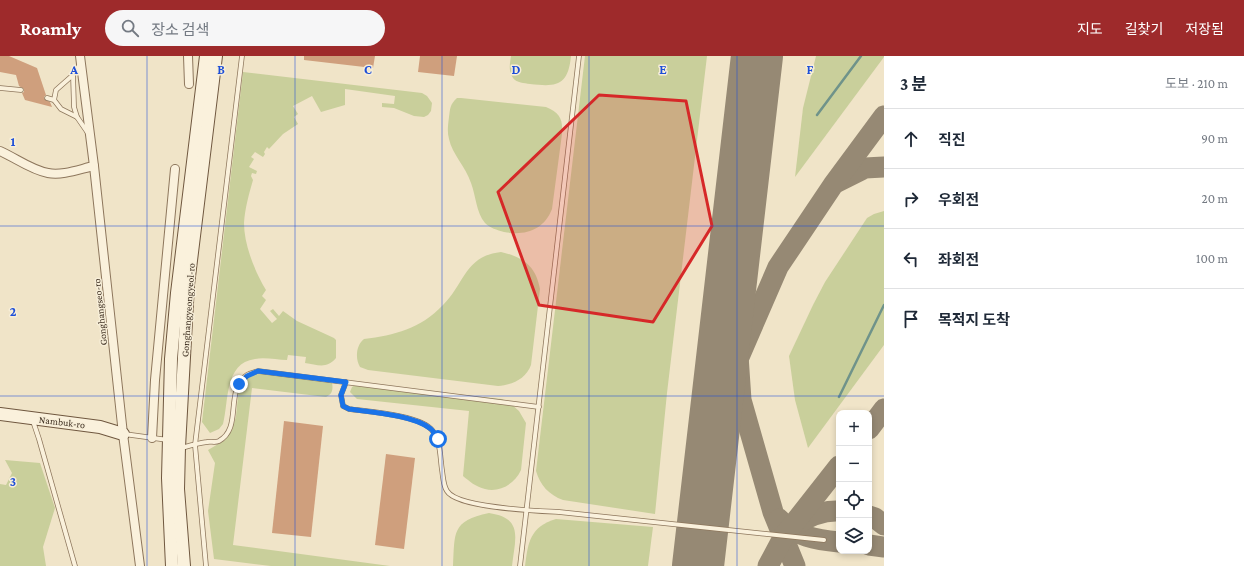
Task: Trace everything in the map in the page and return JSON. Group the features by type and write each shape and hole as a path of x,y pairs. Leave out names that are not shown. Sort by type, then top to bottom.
{"street":[{"path":"188,56 189,84"},
{"name":"Gonghangyeongyeol-ro","path":"172,566 168,478 171,359 206,56"},
{"name":"Gonghangyeongyeol-ro","path":"184,566 178,489 188,285 216,56"},
{"name":"Gonghangseo-ro","path":"80,60 94,166 123,434 140,566"},
{"path":"0,151 26,165 48,173 56,173 94,166"},
{"path":"152,438 155,380 175,169"},
{"name":"Nambuk-ro","path":"0,414 41,418 100,427 123,434"}],"lane":[{"path":"206,566 195,445 242,56"},
{"path":"520,566 579,56"},
{"path":"54,100 56,90 73,75 80,60"},
{"path":"73,75 74,107 77,117 90,135"},
{"path":"0,88 21,90"},
{"path":"47,98 54,100 61,109 77,117"},
{"path":"185,447 208,442 217,442 224,438 231,425 236,390 239,384 247,376 258,371 539,407"},
{"path":"346,382 341,395 343,406 349,409 412,420 424,424 432,430 438,439 444,483 447,491 453,497 463,501 527,511 559,512 824,540"},
{"path":"178,489 185,447 181,414"},
{"path":"32,418 75,566"},
{"path":"123,434 169,440"}],"highlighted area":[{"path":"599,95 686,101 712,226 653,322 539,305 498,192"}],"green space":[{"path":"511,56 571,56 564,79 554,84 539,85 519,82 513,78 510,70"},
{"path":"585,56 707,56 667,393 655,514 563,500 553,495 546,489 540,481 536,471"},
{"path":"816,56 884,57 795,177 803,108"},
{"path":"243,72 422,93 427,96 432,103 431,111 428,115 424,117 414,116 394,108 382,107 382,103 394,104 395,96 345,89 345,105 321,112 312,96 293,106 298,114 294,117 298,124 283,134 269,149 267,147 263,157 255,152 251,157 254,159 249,167 257,171 256,174 252,173 251,176 253,180 245,212 244,231 251,258 266,290 262,296 266,300 260,309 272,323 277,319 270,311 273,309 279,316 283,311 297,321 334,338 336,340 336,358 326,365 305,363 306,357 288,355 287,360 259,358 245,362 238,368 233,376 223,424 219,429 210,433 202,422"},
{"path":"457,98 546,107 560,117 562,134 552,209 549,216 539,227 519,233 504,232 489,226 482,219 469,177 453,150 448,136 450,109 453,102"},
{"path":"884,211 884,345 808,448 795,400 789,356 825,282 867,218"},
{"path":"501,252 516,257 527,264 535,274 540,289 531,365 529,370 522,378 513,383 498,386 368,370 360,367 357,360 357,352 359,345 364,339 397,333 425,320 450,297 473,265 480,259"},
{"path":"259,372 332,382 332,389 331,393 326,397 252,388 233,545 390,566 271,566 214,559 208,511 215,463 208,450 225,440 232,430 236,416 239,387 246,375"},
{"path":"357,384 502,399 519,411 526,423 521,470 511,483 496,490 485,489 473,484 463,476 469,411 357,399 350,392 352,387"},
{"path":"5,460 40,463 55,508 43,547 46,566 0,566 0,484 6,485 12,473"},
{"path":"489,513 508,520 515,531 515,547 512,566 453,566 455,537 461,525 477,516"},
{"path":"556,519 653,527 648,566 525,566 527,550 532,536 541,526"}],"building":[{"path":"0,56 9,56 37,68 46,95 44,99 50,102 52,107 25,100 22,93 24,92 24,89 19,86 16,75 0,72"},
{"path":"304,56 375,56 373,68 304,60"},
{"path":"420,56 457,56 454,76 418,72"},
{"path":"284,421 323,426 311,537 272,533"},
{"path":"386,454 415,458 404,549 375,545"}],"waterway":[{"path":"817,115 861,56"},
{"path":"839,397 884,305"}],"taxiway":[{"path":"710,462 725,400 739,357 778,267 833,185 884,116"},
{"path":"837,182 865,168 884,167"},
{"path":"733,256 741,400 773,512 795,566"},
{"path":"872,425 884,409"},
{"path":"768,566 784,536 836,470"},
{"path":"795,525 816,514 836,511"},
{"path":"872,517 884,525"},
{"path":"779,519 784,525 798,533 823,540 836,542"},
{"path":"872,545 884,547"},
{"path":"698,566 699,559"}],"runway":[{"path":"698,566 757,56"}],"route":[{"path":"239,384 247,376 258,371 346,382 341,395 343,406 349,409 412,420 424,424 432,430 438,439"}]}
